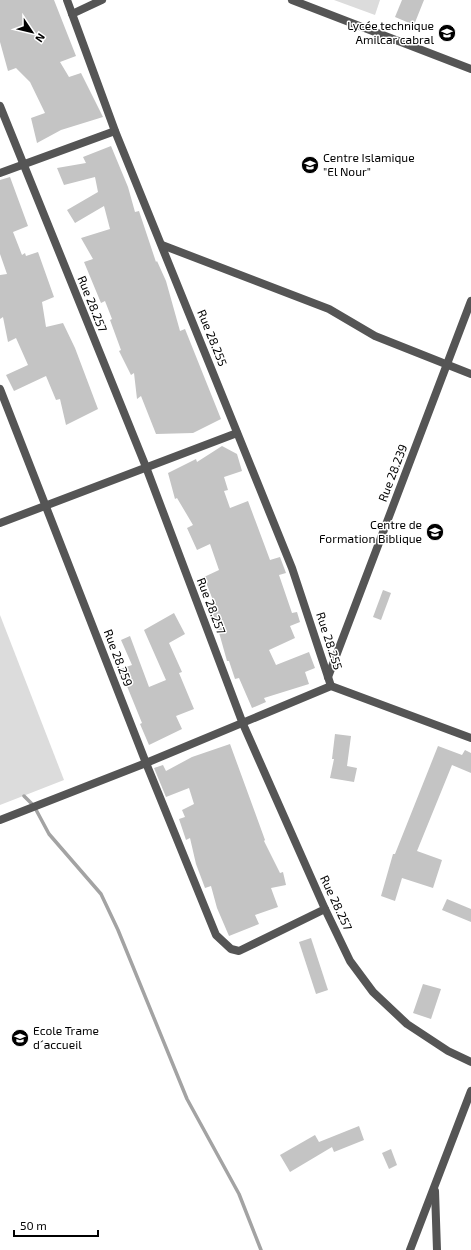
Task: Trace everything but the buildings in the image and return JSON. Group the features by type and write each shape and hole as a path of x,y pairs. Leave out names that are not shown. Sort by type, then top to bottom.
{"street":[{"name":"Rue 28.255","path":"67,0 115,131 292,568 332,686"},
{"path":"72,14 102,0"},
{"path":"292,0 471,69"},
{"name":"Rue 28.257","path":"0,106 22,164 146,467 243,724 325,909 350,961 373,992 407,1024 448,1051 471,1062"},
{"path":"0,173 115,131"},
{"path":"162,245 329,309 375,336 471,374"},
{"name":"Rue 28.239","path":"328,677 471,301"},
{"name":"Rue 28.259","path":"0,389 44,506 216,935 231,949 239,951 325,909"},
{"path":"0,523 237,433"},
{"path":"0,820 243,724 332,686 471,738"},
{"path":"410,1250 471,1091"},
{"path":"435,1185 437,1250"}],"shaded area":[{"path":"334,0 380,0 375,15"},
{"path":"0,615 64,780 0,805"}],"waterway":[{"path":"24,796 34,806 49,834 101,894 118,930 187,1099 239,1194 261,1250"}],"place":[{"name":"Lycée technique Amilcar cabral","path":"447,33"},
{"name":"Centre Islamique \"El Nour\"","path":"310,165"},
{"name":"Centre de Formation Biblique","path":"435,532"},
{"name":"Ecole Trame d´accueil","path":"20,1038"}]}
